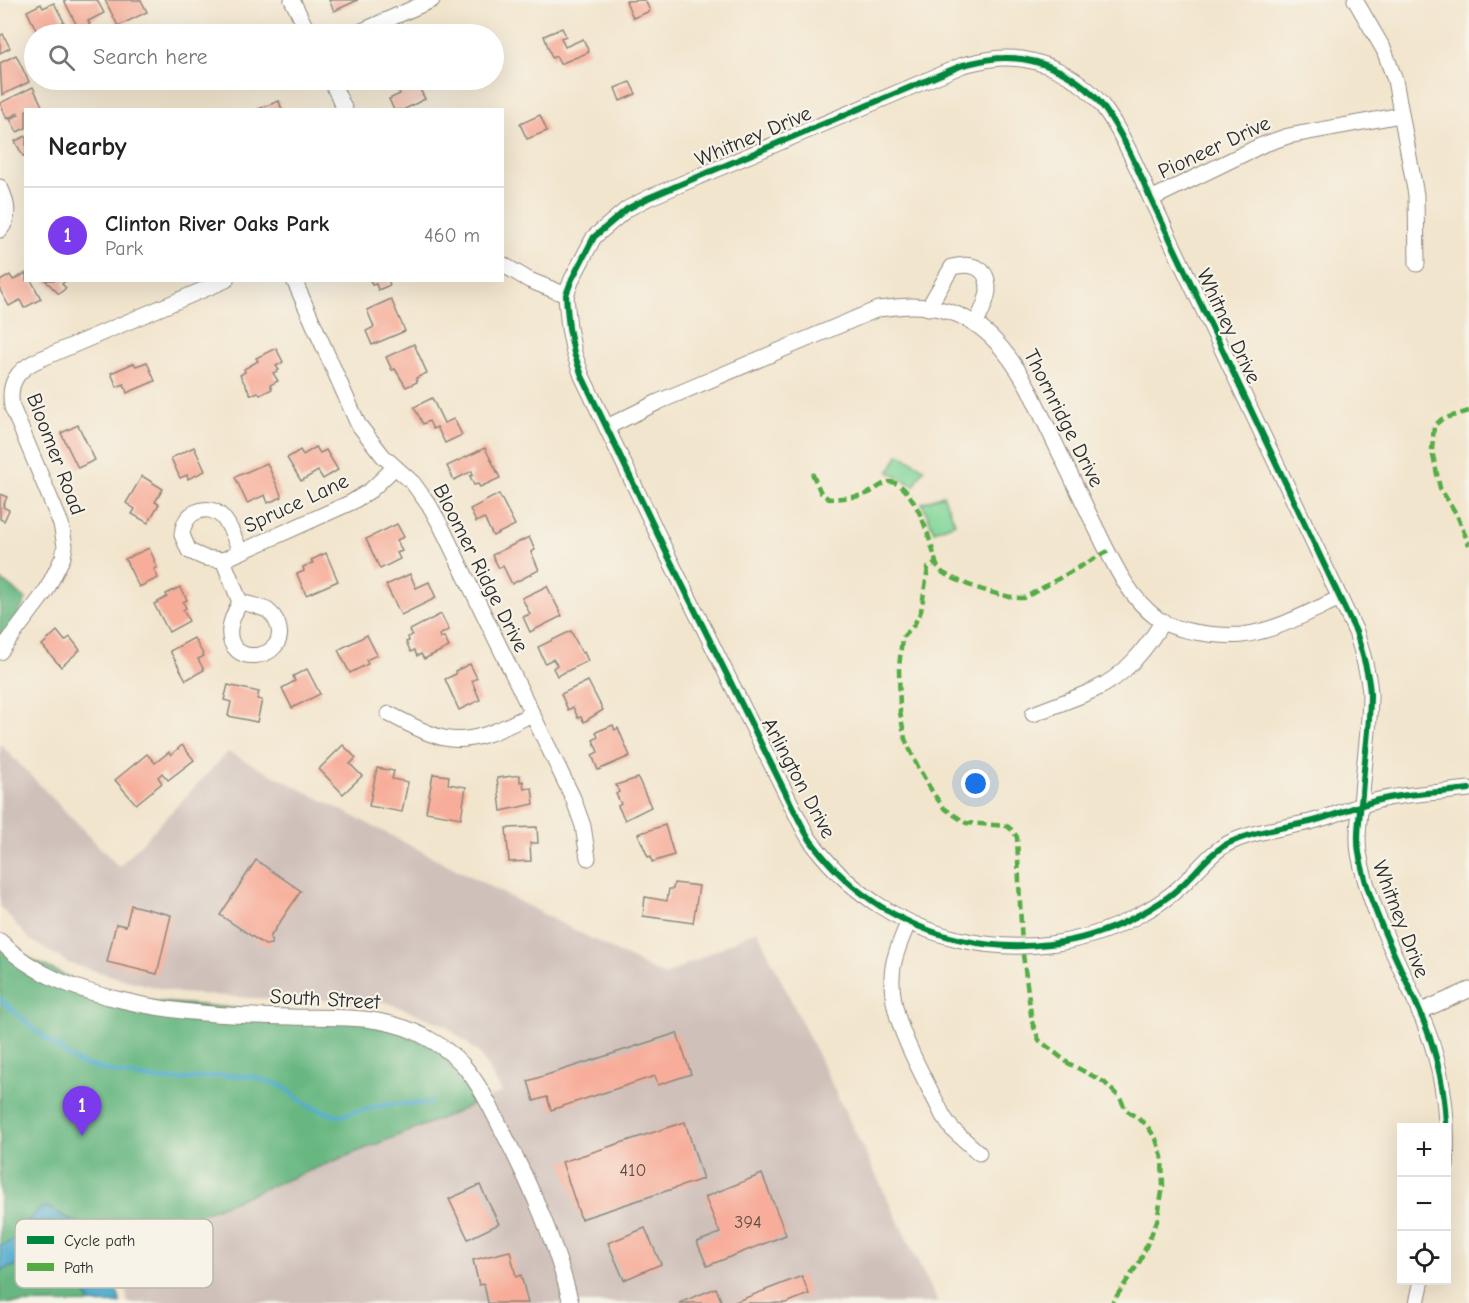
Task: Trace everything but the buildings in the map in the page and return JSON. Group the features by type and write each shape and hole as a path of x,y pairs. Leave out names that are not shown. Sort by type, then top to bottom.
{"street":[{"path":"292,0 304,24"},
{"path":"378,24 432,0"},
{"path":"1355,0 1384,50 1395,80 1416,195 1417,264"},
{"name":"Whitney Drive","path":"566,295 594,237 627,209 648,198 963,65 986,59 1016,59 1046,65 1068,75 1083,86 1103,106 1118,129 1356,632 1370,693 1359,850 1367,887 1432,1043 1445,1096 1448,1123"},
{"path":"336,90 344,108"},
{"name":"Pioneer Drive","path":"1151,199 1262,145 1288,136 1401,115"},
{"path":"0,187 7,209 5,223 0,230"},
{"path":"928,308 952,267 964,263 974,265 987,280 988,292 976,323"},
{"path":"504,265 529,280 566,295"},
{"name":"Bloomer Road","path":"0,652 45,591 63,557 65,546 61,524 12,406 10,396 13,380 25,366 221,282"},
{"name":"Bloomer Ridge Drive","path":"295,282 358,424 369,440 413,483 431,508 573,798 583,826 588,858"},
{"name":"Arlington Drive","path":"566,295 569,328 574,353 582,375 667,554 798,818 813,844 851,884 878,905 908,923 944,937 988,945 1022,947 1083,938 1107,931 1157,904 1179,888 1227,844 1250,835 1312,822 1381,800 1469,789"},
{"name":"Thornridge Drive","path":"607,427 658,402 878,309 912,306 928,308 976,323 999,343 1019,370 1126,587 1158,619 1182,628 1206,633 1242,635 1280,625 1340,598"},
{"name":"Spruce Lane","path":"240,552 228,523 213,510 206,509 191,514 183,526 182,535 186,547 196,556 223,560 352,502 371,490 395,467"},
{"path":"223,560 240,602"},
{"path":"1033,714 1095,690 1112,680 1142,652 1163,621"},
{"path":"389,714 443,738 461,740 491,733 532,714"},
{"path":"908,923 897,948 892,969 894,1004 899,1021 944,1116 952,1129 979,1153"},
{"name":"South Street","path":"0,941 19,959 52,978 141,1005 190,1013 232,1016 365,1019 398,1026 430,1040 462,1065 490,1107 546,1221 571,1303"},
{"path":"1419,1012 1469,990"},
{"path":"1417,1303 1421,1285"}],"shaded area":[{"path":"0,744 119,867 228,752 664,976 757,930 938,1303 128,1303 124,1288 213,1288 213,1219 187,1219 502,1092 479,1053 445,1025 386,1002 252,998 180,993 126,980 68,963 29,939 0,906"}],"green space":[{"path":"899,454 924,468 914,486 889,472"},
{"path":"943,495 955,523 934,531 922,503"},
{"path":"0,579 26,599 0,650"},
{"path":"0,941 7,948 112,998 365,1019 444,1050 485,1098 452,1114 188,1219 15,1219 15,1288 107,1288 104,1303 0,1303"}],"water":[{"path":"47,1207 69,1219 30,1219"},
{"path":"14,1239 15,1265 0,1271 0,1245"},
{"path":"82,1288 114,1288 120,1303 90,1303"}],"waterway":[{"path":"0,999 78,1063 117,1073 152,1079 179,1080 225,1075 255,1077 282,1086 309,1106 338,1116 384,1105 430,1103"}],"marked path":[{"path":"1469,411 1442,419 1434,426 1432,451 1440,488 1457,515 1469,545"},
{"path":"812,473 821,493 829,499 848,498 869,493 887,482 899,485 907,492 921,515 936,563"},
{"path":"1108,551 1024,598 995,593 962,582 944,573 936,563 928,568 921,611 914,625 902,638 899,668 900,712 905,739 933,793 944,808 966,823 1007,826 1017,837 1022,947 1032,1022 1039,1040 1068,1063 1104,1082 1120,1098 1126,1110 1146,1124 1156,1139 1162,1157 1163,1186 1157,1221 1140,1261 1112,1303"}],"cycle path":[{"path":"999,58 1018,59 1046,65 1072,78 1095,97 1104,108 1130,152 1356,632 1367,671 1370,694 1360,806 1310,822 1260,832 1231,842 1210,857 1164,900 1135,917 1093,935 1049,944 1005,946 961,940 920,927 880,906 845,879 807,835 667,554 582,376 569,328 566,295 594,237 627,209 648,198 963,65 999,58"},
{"path":"1360,806 1413,794 1469,789"},
{"path":"1360,806 1358,839 1365,878 1382,926 1432,1044 1440,1075 1446,1123"}],"place":[{"name":"Clinton River Oaks Park","path":"82,1136"}]}
